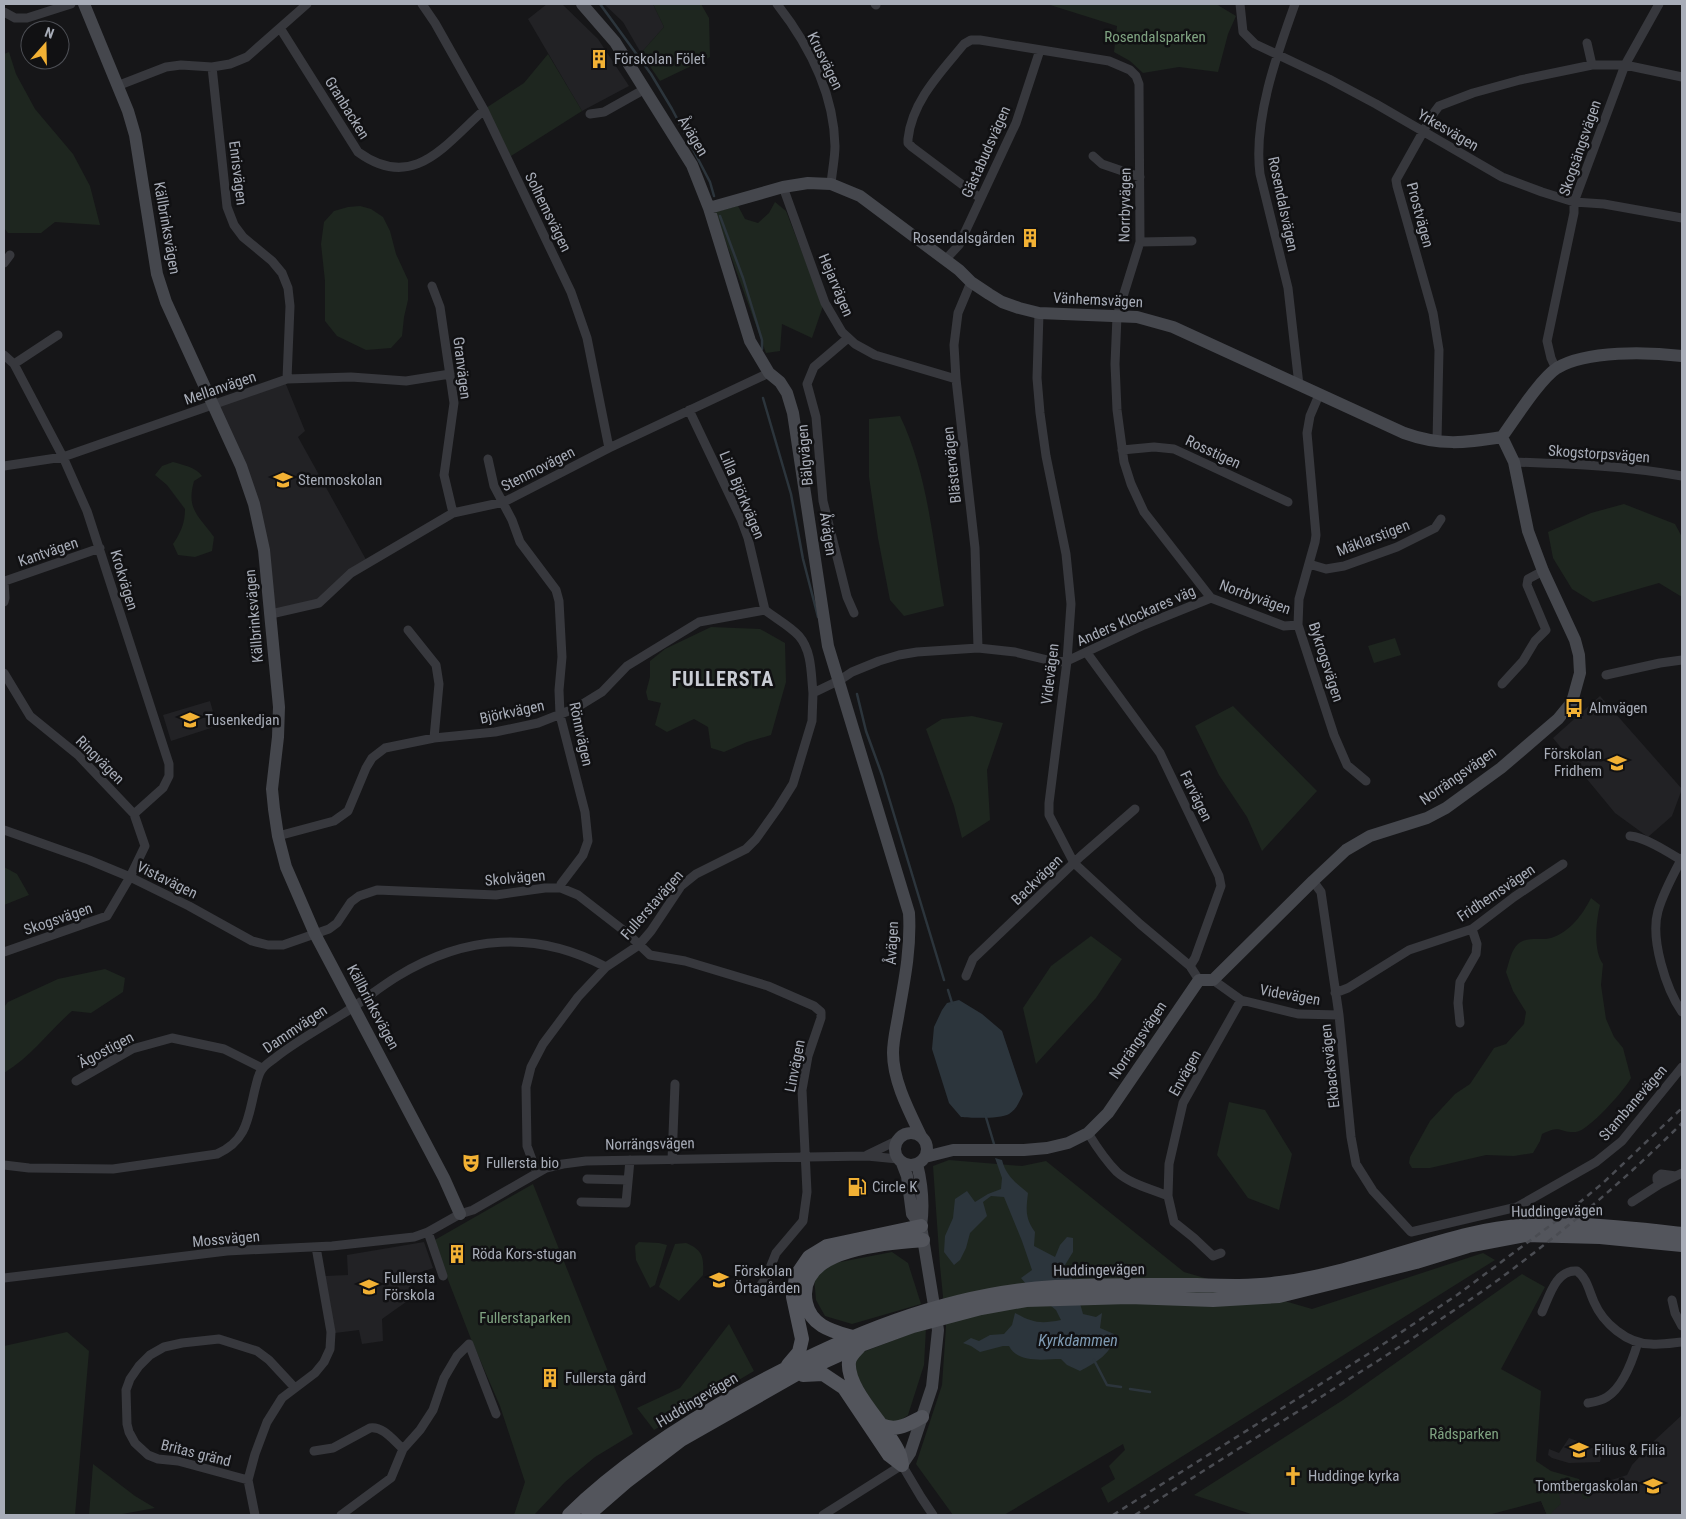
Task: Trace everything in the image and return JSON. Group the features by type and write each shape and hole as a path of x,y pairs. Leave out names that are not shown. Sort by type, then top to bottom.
{"main road":[{"name":"Huddingevägen","path":"568,1515 592,1492 654,1445 701,1414 856,1341 979,1297 1055,1286 1229,1286 1279,1283 1331,1274 1527,1224 1603,1225 1658,1237 1682,1245"},
{"path":"902,1465 889,1456 844,1388 823,1374 790,1372 799,1352 802,1339 792,1297 796,1276 809,1257 827,1246 921,1226"},
{"name":"Huddingevägen","path":"1658,1237 1682,1234"},
{"path":"902,1465 899,1453 852,1379 849,1362 856,1341 814,1321 808,1311 805,1298 807,1280 818,1265 830,1257 878,1245 923,1240"},
{"name":"Huddingevägen","path":"911,1321 1026,1300 1129,1297 1213,1300 1279,1296 1416,1262 1470,1240"},
{"name":"Huddingevägen","path":"588,1515 626,1482 681,1440 790,1372"},
{"path":"881,1425 889,1428 900,1428 922,1417"}],"street":[{"path":"4,12 15,18 27,18 70,4"},
{"name":"Källbrinksvägen","path":"84,4 128,111 134,135 157,274 166,302 241,466 254,504 264,550 271,614 279,707 278,737 272,789 278,836 286,867 315,934 444,1178 460,1214"},
{"path":"117,86 166,67 181,65 212,67 230,64 247,57 308,4"},
{"name":"Solhemsvägen","path":"422,4 435,23 484,110 572,292 587,338 609,448"},
{"name":"Åvägen","path":"582,4 615,42 692,165 709,208 750,341 769,373 780,382 787,393 794,413 828,646 840,680 909,913 911,936 907,972 893,1053 898,1078 909,1111 922,1138"},
{"name":"Krusvägen","path":"777,4 786,8 813,60 828,96 832,111 835,140 831,184"},
{"name":"Yrkesvägen","path":"1240,4 1243,32 1255,44 1329,79 1502,177 1574,202 1604,204 1682,218"},
{"name":"Rosendalsvägen","path":"1295,4 1277,55 1261,125 1258,160 1288,288 1299,385"},
{"name":"Skogsängsvägen","path":"1556,369 1547,341 1574,213 1574,202 1625,65 1660,4"},
{"name":"Granbacken","path":"280,28 358,152 372,162 397,168 418,165 430,158 484,110"},
{"name":"Norrbyvägen","path":"980,198 908,143 908,135 916,109 964,44 971,40 980,40 1109,61 1130,70 1136,76 1139,84 1140,242 1117,316 1115,387 1124,462 1131,484 1144,512 1211,598 1284,626 1298,625"},
{"path":"1587,43 1592,66"},
{"name":"Gästabudsvägen","path":"945,260 959,244 1016,123 1040,50"},
{"name":"Prostvägen","path":"1437,441 1438,342 1433,314 1396,180 1439,106 1520,80 1592,66 1625,65 1682,78"},
{"name":"Enrisvägen","path":"212,67 227,207 238,231 272,261 282,273 288,288 290,306 287,379"},
{"path":"590,114 604,112 645,89"},
{"path":"1093,156 1102,164 1140,177"},
{"name":"Vänhemsvägen","path":"709,208 783,187 808,183 831,184 860,196 971,282 1002,302 1039,313 1138,317 1173,326 1319,395 1404,433 1420,438 1458,443 1502,437"},
{"name":"Hejarvägen","path":"783,187 825,303 834,322 848,338 862,349 888,360 956,379"},
{"path":"1140,242 1192,241"},
{"path":"4,264 10,254"},
{"name":"Blästervägen","path":"971,282 958,313 955,335 956,379 975,548 978,648"},
{"name":"Granvägen","path":"432,286 440,307 454,403 444,475 453,513"},
{"name":"Videvägen","path":"1039,313 1038,378 1040,412 1046,456 1066,554 1072,604 1048,803 1049,815 1074,864 1190,966 1199,980"},
{"path":"14,364 58,335"},
{"name":"Bälgvägen","path":"848,338 814,367 807,384 816,417 822,501 847,597 854,613"},
{"path":"1502,437 1540,384 1556,369 1581,359 1612,355 1649,354 1682,356"},
{"name":"Krokvägen","path":"4,355 14,364 63,457 87,511 169,764 169,776 163,788 134,814"},
{"name":"Stenmovägen","path":"271,614 319,602 350,573 453,513 504,502 609,448 769,373"},
{"name":"Mellanvägen","path":"4,466 63,457 287,379 352,377 406,381 450,374"},
{"name":"Bykrogsvägen","path":"1319,395 1310,416 1307,433 1316,535 1310,564 1299,599 1298,625 1334,735 1347,764 1366,780"},
{"name":"Lilla Björkvägen","path":"689,410 741,519 748,538 765,610"},
{"name":"Norrängsvägen","path":"1213,980 1346,850 1370,836 1427,818 1446,808 1501,768 1564,714 1572,702 1578,682 1579,655 1575,640 1543,571 1528,531 1514,462 1502,437"},
{"name":"Rosstigen","path":"1122,450 1154,447 1174,449 1288,502"},
{"name":"Rönnvägen","path":"488,459 494,486 504,502 520,542 556,590 559,602 562,657 559,690 560,715 585,812 588,841 583,856 561,884 561,888"},
{"name":"Skogstorpsvägen","path":"1514,462 1586,464 1640,469 1682,476"},
{"name":"Mäklarstigen","path":"1310,564 1326,569 1344,566 1397,547 1435,528 1441,519"},
{"name":"Kantvägen","path":"4,581 100,548"},
{"path":"1502,684 1524,661 1535,641 1546,630 1527,585 1528,579 1543,571"},
{"path":"4,581 4,602"},
{"name":"Anders Klockares väg","path":"840,680 852,672 899,655 978,648 1015,652 1056,662 1066,661 1087,653 1144,625 1211,598"},
{"path":"765,610 798,636 805,646 809,660 813,693 840,680"},
{"name":"Björkvägen","path":"278,836 334,821 348,811 366,768 372,758 385,748 434,738 495,732 538,724 576,708 602,692 627,666 699,622 765,610"},
{"path":"408,630 436,665 439,684 434,738"},
{"name":"Farvägen","path":"1087,653 1160,753 1219,876 1221,886 1195,958 1190,966"},
{"path":"1606,675 1682,660"},
{"name":"Ringvägen","path":"4,672 7,686 30,716 78,755 134,814 145,846 130,877"},
{"name":"Fullerstavägen","path":"537,1173 528,1146 526,1087 531,1067 543,1044 578,997 606,967 639,945 651,931 681,886 696,874 746,849 756,840 793,784 812,721 813,693"},
{"name":"Backvägen","path":"966,976 973,959 1135,809"},
{"name":"Vistavägen","path":"4,830 89,860 130,877 252,941 268,945 283,945 315,934"},
{"path":"1630,836 1646,841 1682,859 1662,898 1657,913 1656,925 1660,958 1665,975 1675,1002 1682,1012"},
{"name":"Fridhemsvägen","path":"1335,993 1348,988 1408,950 1472,929 1514,897 1563,864"},
{"name":"Skogsvägen","path":"4,952 107,916 130,877"},
{"name":"Ekbacksvägen","path":"1313,881 1321,892 1339,1015 1351,1137 1356,1164 1373,1191 1410,1232"},
{"name":"Skolvägen","path":"315,934 329,929 337,923 351,902 368,892 377,890 496,895 545,888 561,888 578,896 626,933 650,955 685,961 768,986 814,1006 820,1012"},
{"path":"1460,1023 1458,1003 1460,982 1476,954 1477,944 1472,929"},
{"name":"Dammvägen","path":"4,1164 29,1168 114,1169 217,1154 229,1149 244,1130 262,1068 284,1050 398,976 433,957 481,943 506,941 562,948 586,956 606,967"},
{"path":"1199,980 1213,980"},
{"name":"Norrängsvägen","path":"921,1160 952,1150 1024,1150 1047,1148 1068,1143 1088,1133 1108,1113 1199,980"},
{"name":"Videvägen","path":"1213,980 1241,1000 1298,1014 1339,1015"},
{"name":"Envägen","path":"1221,1253 1213,1256 1174,1222 1168,1196 1169,1164 1183,1103 1241,1000"},
{"name":"Linvägen","path":"758,1289 766,1278 776,1253 803,1221 808,1192 802,1090 808,1056 821,1018 820,1012"},
{"name":"Ägostigen","path":"76,1082 132,1049 172,1038 224,1049 262,1068"},
{"name":"Stambanevägen","path":"1410,1232 1517,1207 1596,1162 1622,1141 1682,1067"},
{"path":"672,1160 675,1084"},
{"path":"909,1111 894,1148 907,1176 912,1214 921,1226"},
{"path":"823,1515 902,1465 910,1453 932,1387 938,1330 921,1226 923,1213 919,1174 921,1160 927,1145 922,1138 910,1132 898,1139"},
{"path":"1088,1133 1118,1173 1168,1196"},
{"name":"Norrängsvägen","path":"922,1138 952,1150"},
{"name":"Norrängsvägen","path":"867,1156 898,1139"},
{"name":"Norrängsvägen","path":"447,1220 472,1210 546,1168 570,1163 586,1161 867,1156 900,1161"},
{"path":"581,1202 626,1203 630,1160"},
{"path":"900,1161 907,1165 921,1160"},
{"path":"1632,1202 1660,1184 1657,1176 1661,1174 1679,1174"},
{"path":"587,1179 628,1180"},
{"name":"Mossvägen","path":"4,1278 227,1251 316,1247 414,1238 447,1220"},
{"path":"428,1232 444,1276"},
{"path":"255,1515 248,1480 251,1466 267,1422 282,1398 315,1373 324,1362 330,1349 330,1332 316,1247"},
{"path":"1542,1312 1560,1276 1567,1272 1577,1271 1585,1279 1603,1318 1620,1333 1638,1342 1649,1344 1682,1342"},
{"path":"1672,1300 1675,1313 1682,1326"},
{"name":"Britas gränd","path":"248,1480 148,1455 135,1443 127,1424 126,1390 130,1379 150,1355 164,1347 219,1339 257,1351 270,1360 295,1388"},
{"path":"1588,1403 1609,1396 1618,1387 1632,1363 1638,1342"},
{"path":"341,1515 391,1478 403,1448 420,1430 432,1410 444,1378 457,1356 469,1344 496,1414"},
{"path":"314,1451 333,1448 370,1428 376,1427 403,1448"},
{"path":"902,1465 934,1515"}],"shaded area":[{"path":"547,4 562,4 598,39 629,86 582,111 528,19"},
{"path":"604,4 653,4 664,27 641,53 623,22"},
{"name":"Stenmoskolan","path":"285,382 305,431 298,437 369,565 314,604 273,615 262,524 212,409"},
{"name":"Förskolan Fridhem","path":"1600,696 1682,789 1672,816 1648,837 1615,813 1553,738"},
{"name":"Tusenkedjan","path":"210,701 217,726 171,741 163,715"},
{"name":"Fullersta Förskola","path":"424,1242 433,1268 408,1277 413,1297 382,1319 383,1341 362,1344 359,1330 335,1333 325,1276 348,1275 347,1255"},
{"path":"1682,1415 1682,1515 1547,1515 1541,1501 1627,1475 1632,1465"},
{"name":"Filius & Filia","path":"1569,1438 1593,1447 1602,1453 1600,1462 1569,1463 1548,1455 1549,1449 1559,1453"}],"green space":[{"path":"653,4 701,4 709,18 710,57 660,81 641,53 664,27"},
{"name":"Rosendalsparken","path":"1047,4 1216,4 1236,16 1228,34 1218,72 1179,67 1143,73 1130,61 1114,52 1117,26"},
{"path":"9,52 16,74 35,109 73,154 90,186 100,225 55,222 41,233 8,233 4,228 4,54"},
{"path":"548,54 582,111 511,156 486,108 524,83"},
{"path":"775,202 786,211 823,306 812,338 782,324 780,351 766,353 715,212 738,206 745,219 758,223 769,213"},
{"path":"360,206 371,209 383,217 390,231 396,254 408,280 408,300 402,336 391,348 366,350 337,336 325,321 325,281 321,244 324,222 334,211"},
{"path":"900,416 917,461 923,485 933,533 944,606 904,616 890,600 869,477 869,419"},
{"path":"173,462 193,468 202,476 194,481 192,491 193,505 195,511 214,537 212,551 195,557 178,555 173,544 182,527 185,509 167,485 155,475 162,466"},
{"path":"1624,504 1675,524 1682,537 1682,597 1659,583 1593,602 1572,589 1553,558 1548,532 1591,513"},
{"path":"711,627 760,629 785,643 786,682 771,735 747,742 724,752 711,748 708,727 694,719 667,732 655,725 661,703 648,700 646,692 650,677 650,661 665,649"},
{"path":"1395,638 1401,655 1374,663 1368,646"},
{"path":"1233,706 1317,791 1262,851 1247,817 1219,775 1195,726"},
{"path":"972,716 1003,723 987,770 990,820 962,838 954,806 926,729 942,719"},
{"path":"4,867 17,874 29,895 4,905"},
{"path":"1591,898 1600,905 1597,919 1597,944 1603,964 1601,985 1606,1019 1614,1037 1623,1048 1631,1078 1606,1109 1589,1125 1576,1132 1557,1129 1542,1134 1533,1153 1514,1156 1486,1155 1430,1168 1412,1168 1409,1163 1410,1157 1430,1121 1455,1094 1470,1084 1494,1048 1506,1044 1524,1024 1526,1012 1513,991 1506,972 1514,950 1518,944 1526,940 1551,938 1570,927 1580,916"},
{"path":"1091,936 1122,959 1096,998 1036,1064 1023,1008 1051,966"},
{"path":"105,969 125,978 123,992 91,1013 72,1011 31,1051 4,1073 4,1007 8,1002 58,979"},
{"path":"1229,1102 1265,1110 1292,1154 1279,1210 1248,1198 1217,1155"},
{"path":"949,1160 1022,1166 1046,1161 1184,1272 1312,1309 1483,1253 1495,1260 1108,1503 1101,1488 1115,1479 1109,1466 1125,1450 1123,1444 1004,1515 953,1515 916,1464 942,1385 946,1327 933,1166"},
{"name":"Fullerstaparken","path":"533,1184 633,1434 595,1457 565,1482 534,1515 514,1515 525,1482 500,1406 471,1339 433,1241"},
{"path":"639,1242 667,1245 655,1285 650,1288 636,1260 635,1246"},
{"path":"686,1243 699,1251 703,1259 703,1275 679,1301 659,1287 675,1244"},
{"path":"892,1252 908,1263 921,1304 852,1324 825,1316 816,1300 814,1277 835,1263"},
{"name":"Rådsparken","path":"1522,1274 1545,1287 1501,1369 1541,1391 1536,1461 1551,1471 1579,1479 1583,1488 1581,1489 1590,1495 1590,1498 1583,1499 1581,1492 1572,1494 1571,1491 1559,1494 1561,1504 1550,1515 1547,1515 1541,1501 1488,1515 1254,1515 1194,1495 1343,1400"},
{"path":"729,1324 754,1371 654,1430 637,1408 680,1388"},
{"path":"926,1328 924,1365 908,1415 897,1423 884,1420 855,1374 854,1361 863,1352"},
{"path":"67,1332 89,1351 75,1515 4,1515 4,1346"},
{"path":"93,1464 135,1496 155,1508 117,1515 89,1515"}],"water":[{"path":"959,1000 982,1014 1002,1031 1023,1094 1016,1108 1005,1116 961,1117 949,1103 932,1049 934,1027 947,1003"},
{"name":"Kyrkdammen","path":"995,1158 1002,1160 1009,1175 1028,1193 1027,1214 1035,1232 1034,1246 1055,1257 1060,1245 1067,1237 1073,1238 1073,1252 1065,1265 1074,1282 1083,1314 1096,1317 1102,1313 1100,1328 1114,1334 1111,1347 1103,1357 1080,1371 1067,1365 1061,1359 1039,1360 1019,1356 1009,1346 980,1352 963,1343 971,1338 979,1341 990,1335 1004,1334 1012,1325 1015,1313 1037,1322 1061,1320 1056,1310 1032,1291 1021,1278 1032,1270 1004,1197 991,1196 983,1202 987,1216 970,1233 960,1260 954,1265 944,1252 945,1236 953,1218 955,1199 967,1191 975,1202 1001,1189 1002,1178"}],"waterway":[{"path":"600,4 651,74 672,109 710,182 714,196"},
{"path":"720,216 743,278 762,340 762,349"},
{"path":"763,398 791,494 803,559 818,617"},
{"path":"857,694 866,731 882,775 944,980"},
{"path":"948,990 952,1003"},
{"path":"985,1114 994,1144"},
{"path":"1094,1360 1107,1385 1121,1387"},
{"path":"1130,1389 1150,1392"}],"railway":[{"path":"1113,1515 1376,1349 1457,1295 1567,1213 1604,1182 1682,1108"},
{"path":"1135,1515 1381,1359 1488,1287 1593,1205 1682,1123"}],"place":[{"name":"Förskolan Fölet","path":"599,59"},
{"name":"Rosendalsgården","path":"1030,238"},
{"name":"Stenmoskolan","path":"283,480"},
{"name":"Almvägen","path":"1574,708"},
{"name":"Tusenkedjan","path":"190,720"},
{"name":"Förskolan Fridhem","path":"1617,763"},
{"name":"Fullersta bio","path":"471,1163"},
{"name":"Circle K","path":"857,1187"},
{"name":"Röda Kors-stugan","path":"457,1254"},
{"name":"Förskolan Örtagården","path":"719,1280"},
{"name":"Fullersta Förskola","path":"369,1287"},
{"name":"Fullersta gård","path":"550,1378"},
{"name":"Filius & Filia","path":"1579,1450"},
{"name":"Huddinge kyrka","path":"1293,1476"},
{"name":"Tomtbergaskolan","path":"1653,1486"}],"district":[{"name":"FULLERSTA","path":"723,679"}]}
